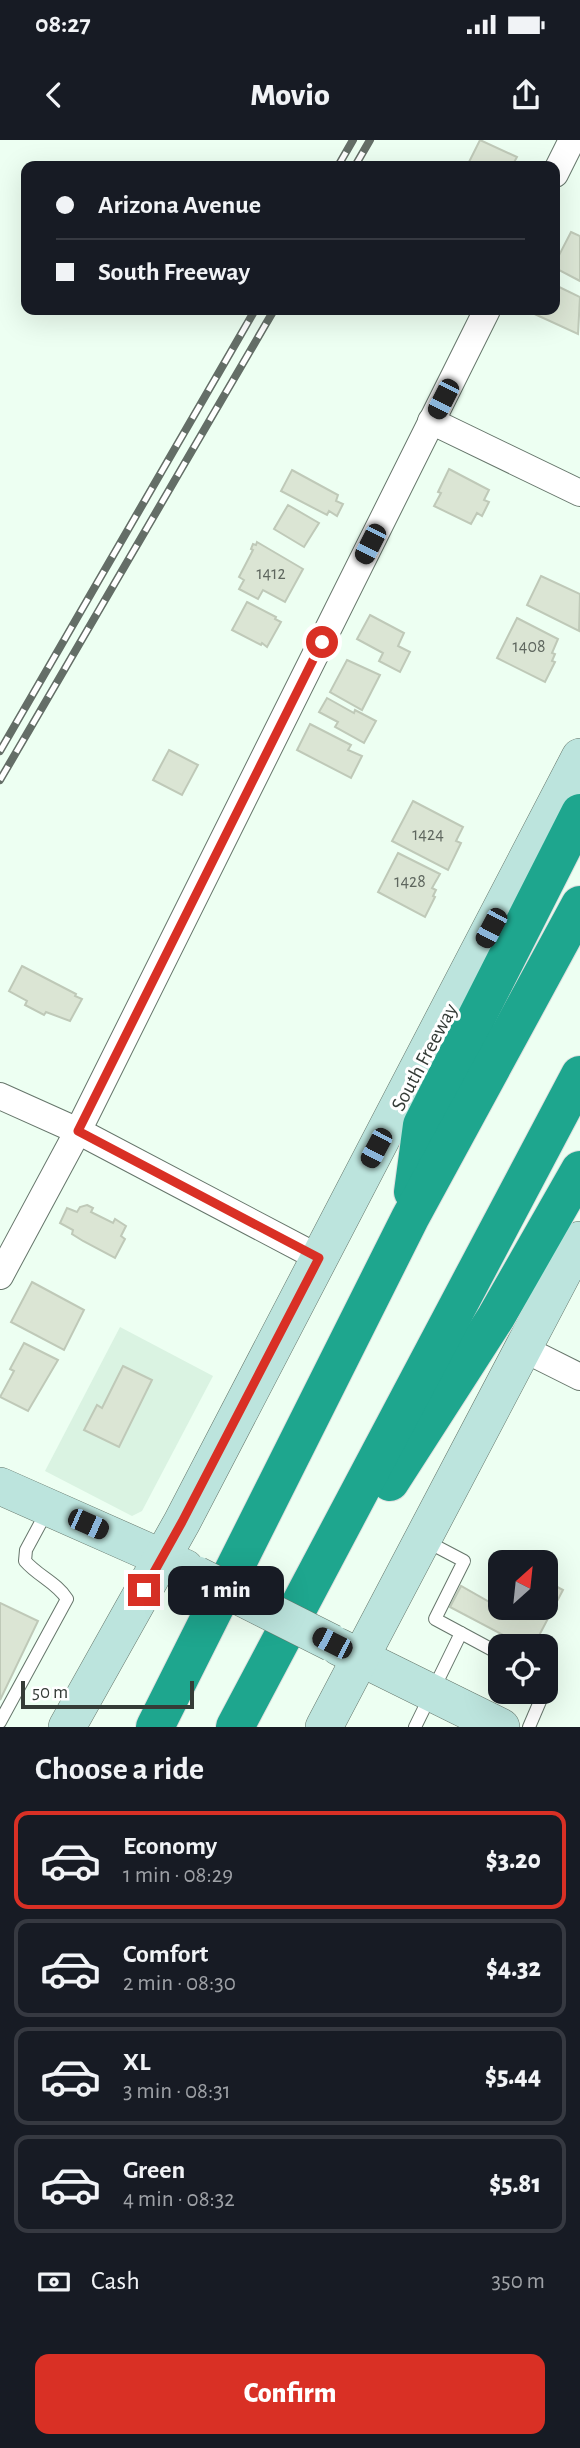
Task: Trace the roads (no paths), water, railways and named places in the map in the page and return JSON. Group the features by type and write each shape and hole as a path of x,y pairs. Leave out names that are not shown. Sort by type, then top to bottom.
{"highway":[{"path":"410,1217 422,1125 580,813"},
{"path":"155,1727 410,1217 580,905"},
{"path":"239,1719 580,1075"},
{"path":"239,1719 496,1317 580,1170"}],"main road":[{"name":"South Freeway","path":"67,1727 163,1557 580,757"},
{"path":"324,1727 345,1650 421,1539 580,1240"},
{"path":"0,1486 163,1557 501,1727"}],"street":[{"path":"560,164 572,140"},
{"path":"0,1276 78,1131 484,315"},
{"path":"431,421 580,493"},
{"path":"0,1096 78,1131 319,1258"},
{"path":"522,1349 580,1377"}],"lane":[{"path":"0,1722 68,1599 62,1590 33,1570 25,1561 26,1550 49,1508"},
{"path":"421,1539 464,1560 435,1619 488,1648"},
{"path":"415,1727 461,1633"},
{"path":"529,1727 539,1704"}],"railway":[{"path":"341,161 353,140"},
{"path":"358,161 370,140"},
{"path":"0,751 252,315"},
{"path":"0,780 271,315"}]}
